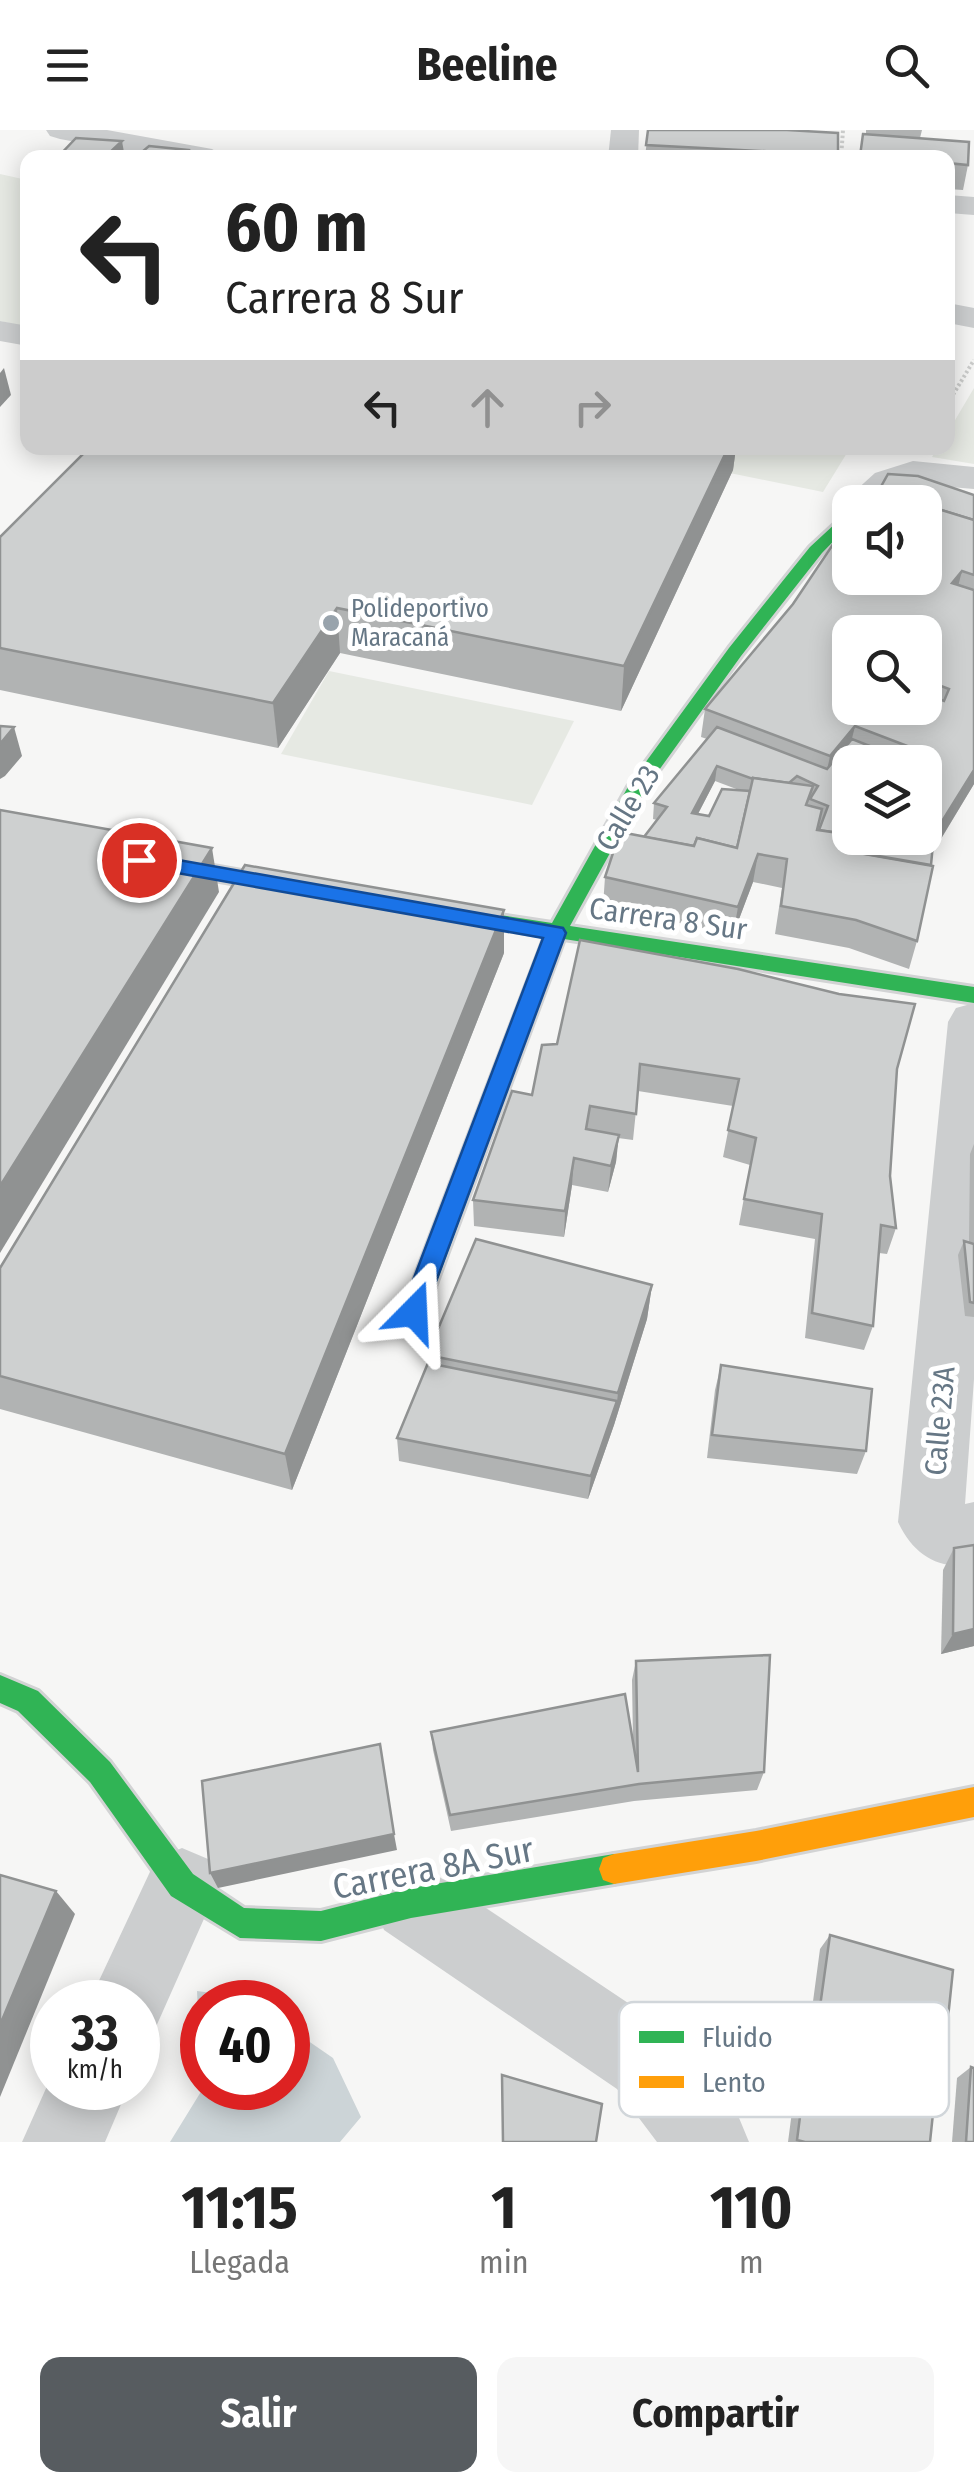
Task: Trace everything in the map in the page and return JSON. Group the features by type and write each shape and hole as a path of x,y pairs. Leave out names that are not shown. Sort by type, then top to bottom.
{"street":[{"path":"60,130 169,150"},
{"path":"882,485 906,471 974,478"},
{"name":"Calle 23","path":"414,1312 556,933 636,789 735,652 832,534"},
{"path":"0,835 341,896"},
{"path":"214,929 243,879"},
{"name":"Carrera 8 Sur","path":"399,906 974,995"},
{"name":"Calle 23A","path":"952,1528 974,1022"},
{"name":"Carrera 8A Sur","path":"0,1689 28,1702 100,1772 182,1886 240,1924 321,1926 411,1903 756,1846 974,1802"},
{"path":"138,1980 182,1886"},
{"path":"411,1903 619,2043"},
{"path":"63,2142 78,2110"},
{"path":"689,2117 708,2142"}],"path":[{"path":"955,391 974,360"}],"shaded area":[{"path":"0,174 20,178 20,325 0,321"},
{"path":"974,388 974,464 932,457 955,455 955,420"},
{"path":"641,455 846,455 823,492"},
{"path":"329,671 574,721 532,805 281,754"},
{"path":"310,2042 333,2058 361,2117 340,2142 170,2142 190,2110 310,2110"}],"building":[{"path":"648,130 838,133 838,150 646,145"},
{"path":"863,134 969,142 968,165 955,164 955,150 861,150"},
{"path":"76,138 122,141 112,150 65,150"},
{"path":"149,146 188,150 144,150"},
{"name":"Polideportivo Maracaná","path":"82,455 725,455 624,666 337,608 273,703 0,648 0,537"},
{"path":"888,474 918,476 974,495 974,520 942,510 942,485 882,485"},
{"path":"942,510 974,520 974,575 962,571 952,583 974,590 974,770 942,821 942,745 905,745 855,726 839,745 832,745 830,756 705,709 793,604 832,546 832,595 942,595"},
{"path":"0,726 14,727 0,744"},
{"path":"717,727 827,769 832,763 832,832 819,830 828,806 810,799 818,786 797,776 789,783 753,779 717,766 692,813 709,816 722,789 750,791 737,848 697,838 694,846 644,837 667,807 654,803"},
{"path":"753,778 813,786 806,805 822,809 817,830 832,832 832,855 870,855 933,866 917,941 856,920 781,906 787,859 758,854 738,907 605,877 620,832 694,846 697,838 737,848"},
{"path":"0,810 212,848 0,1186"},
{"path":"873,855 932,855 931,865"},
{"path":"245,865 504,910 285,1454 0,1376 0,1268"},
{"path":"580,940 738,969 839,994 915,1004 897,1069 890,1176 896,1228 881,1225 873,1326 812,1313 822,1214 744,1199 756,1138 728,1130 739,1079 640,1064 636,1114 590,1106 586,1129 619,1135 611,1166 574,1158 565,1211 473,1200 512,1091 532,1095 542,1045 557,1044"},
{"path":"476,1239 652,1285 618,1393 427,1355"},
{"path":"964,1241 974,1244 974,1303 970,1302"},
{"path":"428,1363 617,1401 591,1476 397,1438"},
{"path":"721,1365 872,1389 866,1451 712,1435"},
{"path":"974,1545 974,1629 953,1634 954,1548"},
{"path":"770,1655 764,1772 639,1784 450,1815 431,1732 625,1694 638,1772 636,1661"},
{"path":"380,1744 394,1834 210,1873 202,1781"},
{"path":"0,1875 56,1891 0,2025"},
{"path":"830,1935 953,1970 949,2008 949,2002 821,2002"},
{"path":"971,2067 974,2142 966,2142"},
{"path":"502,2075 602,2104 596,2142 503,2142"},
{"path":"800,2117 933,2117 930,2142 797,2140"}],"traffic: fast":[{"path":"414,1311 556,933 636,789 735,652 832,534"},
{"path":"0,835 309,890"},
{"path":"428,911 974,995"},
{"path":"0,1689 28,1701 100,1772 182,1885 240,1923 321,1926 411,1903 614,1869"}],"traffic: slow":[{"path":"614,1869 756,1846 974,1802"}],"place":[{"name":"Polideportivo Maracaná","path":"331,623"}],"route":[{"path":"139,860 556,933 414,1312"}]}
